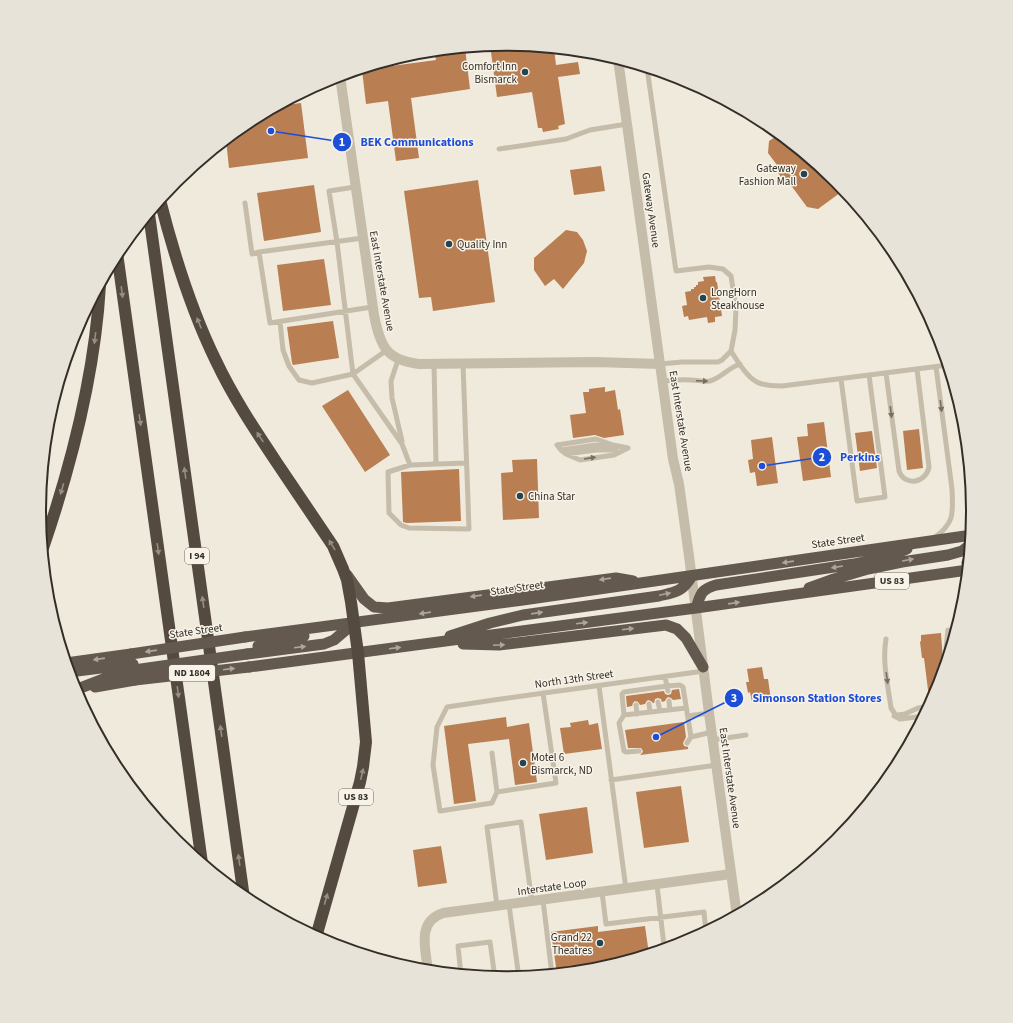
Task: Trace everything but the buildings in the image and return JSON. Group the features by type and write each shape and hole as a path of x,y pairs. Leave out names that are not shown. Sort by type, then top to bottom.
{"highway":[{"path":"162,206 170,238 192,304 216,361 254,428 333,546 347,580 358,653"},
{"name":"I 94","path":"150,220 243,888"},
{"path":"119,264 201,856"},
{"path":"47,536 65,479 87,390 95,340 99,297"},
{"name":"State Street","path":"81,688 133,667 246,646 320,627 644,583 966,536"},
{"path":"696,608 701,594 707,588 716,585 854,564 890,556 928,542"},
{"path":"790,595 834,579 868,569 948,555 962,551 965,548"},
{"name":"State Street","path":"71,663 133,667 249,667 790,595 964,566"},
{"path":"343,569 364,599 374,607 388,608 616,578 644,583"},
{"path":"432,643 464,631 523,615 659,596 682,589 692,576"},
{"path":"75,672 133,667 246,646 324,644 334,640 354,623"},
{"path":"432,643 499,645 666,625 677,629 686,638 703,669"},
{"name":"US 83","path":"318,931 364,767 366,742 358,653"}],"street":[{"name":"Gateway Avenue","path":"619,65 660,364"},
{"name":"East Interstate Avenue","path":"341,82 372,307 379,336 390,354 398,360 414,364 595,362 660,364 673,459 679,484 692,576 703,669 736,910"},
{"name":"Interstate Loop","path":"427,965 424,934 428,923 437,915 442,913 732,874"}],"lane":[{"path":"648,73 676,271 709,267 723,269 731,276 736,308 735,330 731,352 722,360 718,362 682,362 660,364"},
{"path":"498,149 566,139 590,130 627,124"},
{"path":"355,187 329,191 337,242 353,374 402,444"},
{"path":"245,203 252,254 363,238"},
{"path":"259,252 270,323 372,307"},
{"path":"280,322 283,350 289,366 299,380 312,383 353,374 387,350"},
{"path":"731,352 754,380 761,384 770,386 793,385 944,366"},
{"path":"398,360 391,381 392,398 402,444 410,465"},
{"path":"434,364 436,464"},
{"path":"463,364 469,529 409,528 401,525 389,513 388,472 410,465 466,463"},
{"path":"663,381 681,379 709,381 740,364"},
{"path":"928,542 942,532 952,516 952,490 936,367"},
{"path":"886,373 900,475 908,480 915,481 924,478 927,475 929,466 916,369"},
{"path":"841,379 857,501 885,497 869,375"},
{"path":"596,439 628,448 614,455 580,460 566,454 557,444 596,439"},
{"path":"561,450 596,445 613,448 628,448"},
{"path":"946,649 948,630"},
{"path":"886,639 884,657 891,708 894,716 900,719 919,717"},
{"name":"North 13th Street","path":"497,792 492,803 440,811 433,765 437,727 447,707 666,677 703,669"},
{"path":"666,677 667,688"},
{"path":"639,751 624,751 619,724 624,715 622,694 624,692 634,693 657,690 680,684 683,687 692,737 688,743"},
{"path":"599,686 626,889"},
{"path":"492,753 497,792 556,783 543,693"},
{"path":"669,701 670,710"},
{"path":"658,702 660,711"},
{"path":"649,704 650,712"},
{"path":"636,705 637,714"},
{"path":"891,708 895,714 898,715 924,707"},
{"path":"624,715 686,708"},
{"path":"688,716 709,713"},
{"path":"692,737 746,735"},
{"path":"611,780 717,765"},
{"path":"497,906 487,827 520,822 532,902"},
{"path":"657,885 665,944"},
{"path":"602,892 606,924 704,912 706,927"},
{"path":"542,900 551,970"},
{"path":"509,905 518,972"},
{"path":"460,969 458,946 490,942 494,972"}],"place":[{"name":"Comfort Inn Bismarck","path":"525,72"},
{"name":"BEK Communications","path":"271,131"},
{"name":"Gateway Fashion Mall","path":"804,174"},
{"name":"Quality Inn","path":"449,244"},
{"name":"LongHorn Steakhouse","path":"703,298"},
{"name":"Perkins","path":"762,466"},
{"name":"China Star","path":"520,496"},
{"name":"Simonson Station Stores","path":"656,737"},
{"name":"Motel 6 Bismarck, ND","path":"523,763"},
{"name":"Grand 22 Theatres","path":"600,943"}]}
